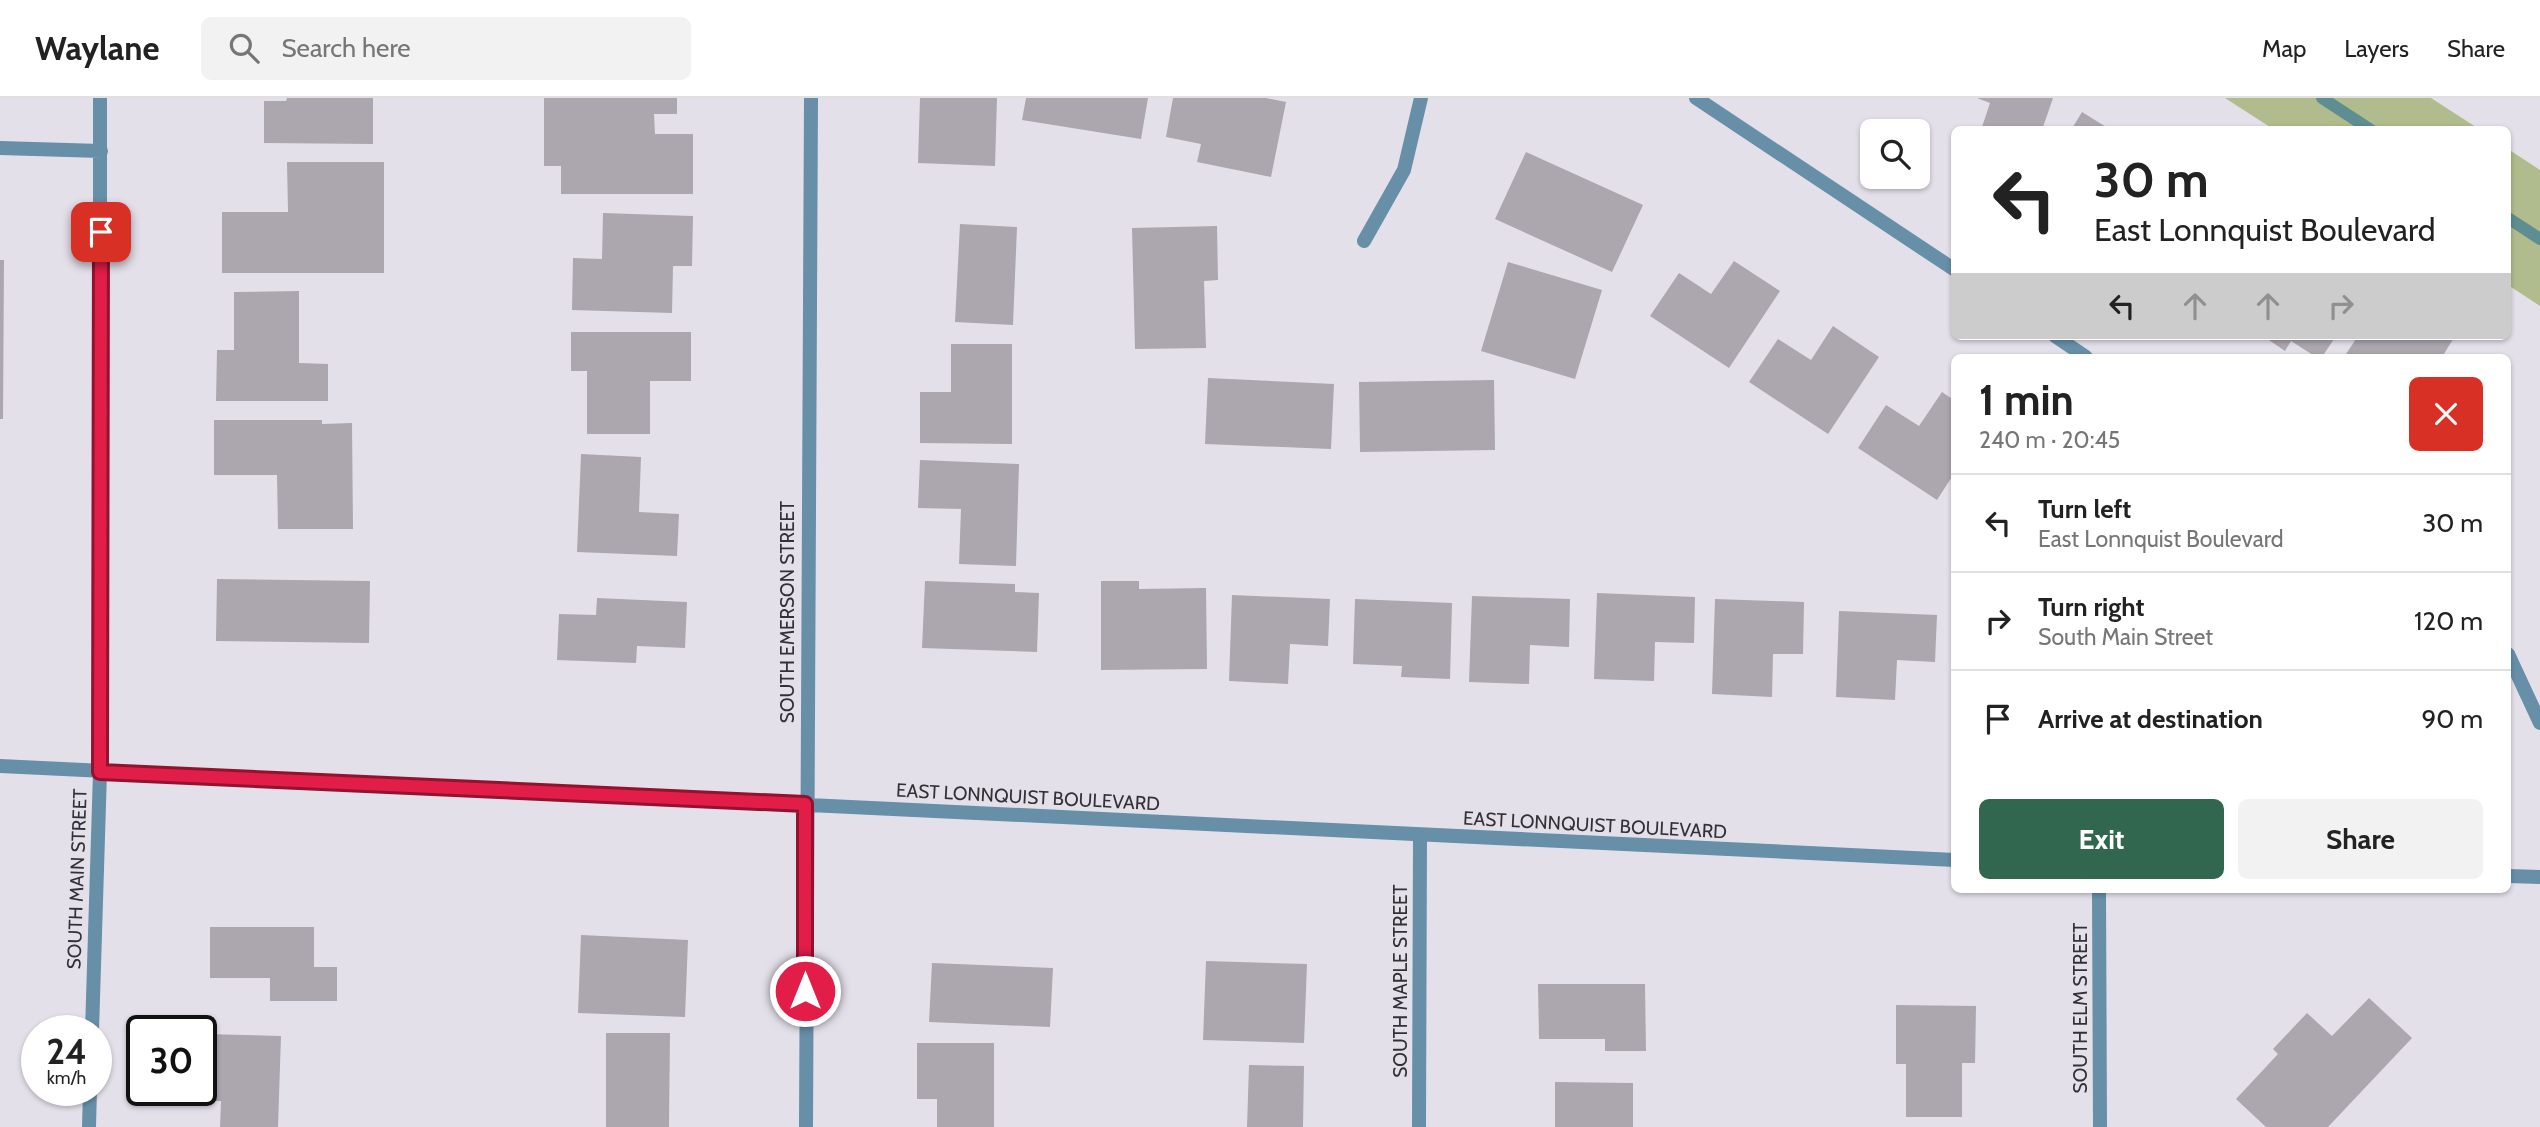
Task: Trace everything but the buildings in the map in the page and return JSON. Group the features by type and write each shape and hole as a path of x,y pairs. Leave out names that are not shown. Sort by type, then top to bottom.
{"street":[{"name":"SOUTH MAIN STREET","path":"92,1015 100,772 100,98"},
{"name":"SOUTH EMERSON STREET","path":"806,1127 805,804 811,98"},
{"path":"1364,241 1404,170 1421,98"},
{"path":"1696,98 1951,267"},
{"path":"0,148 101,151"},
{"path":"2061,340 2082,354"},
{"path":"2511,660 2540,723"},
{"name":"EAST LONNQUIST BOULEVARD","path":"0,766 1951,860"},
{"name":"SOUTH MAPLE STREET","path":"1419,1127 1420,836"},
{"path":"2511,876 2540,877"},
{"name":"SOUTH ELM STREET","path":"2099,893 2099,1127"},
{"path":"89,1127 90,1106"}],"green space":[{"path":"2225,98 2431,98 2474,126 2268,126"},
{"path":"2511,151 2540,170 2540,306 2511,287"}],"waterway":[{"path":"2322,98 2365,126"},
{"path":"2511,220 2540,239"}],"route":[{"path":"101,232 100,772 805,804 805,991"}]}
